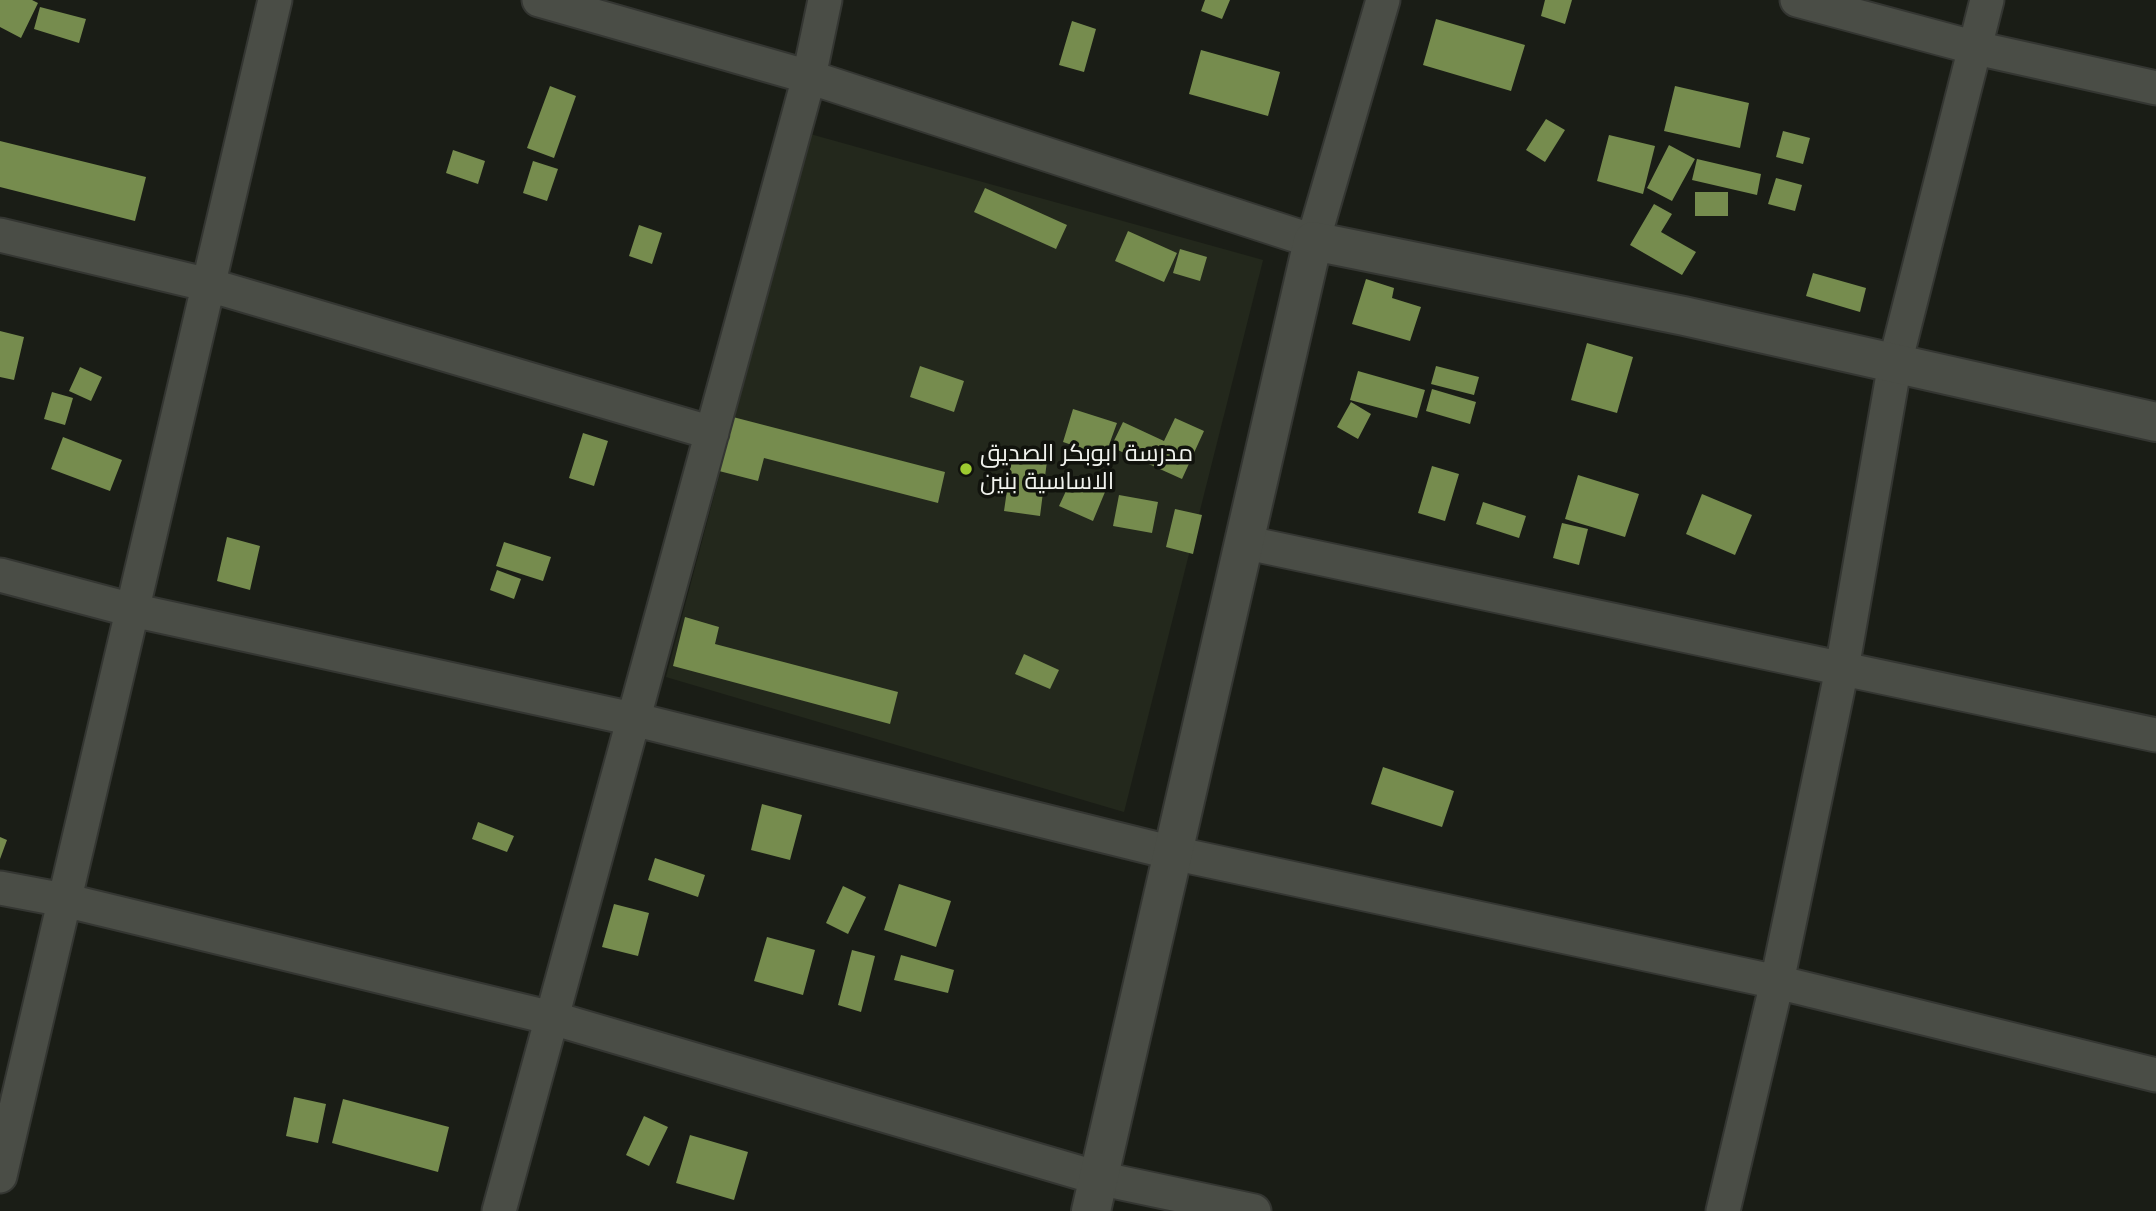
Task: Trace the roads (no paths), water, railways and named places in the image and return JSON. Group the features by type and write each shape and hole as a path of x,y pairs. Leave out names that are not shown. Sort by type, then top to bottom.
{"street":[{"path":"0,1176 275,0"},
{"path":"539,0 810,77 1313,241 1684,316 2156,422"},
{"path":"499,1211 810,77 825,0"},
{"path":"1095,1195 1313,241 1383,0"},
{"path":"1797,0 1976,48 2156,88"},
{"path":"1723,1211 1777,982 1842,669 1895,363 1987,0"},
{"path":"0,235 209,285 712,433"},
{"path":"1243,542 2156,735"},
{"path":"0,575 132,610 633,719 1173,853 1777,982 2156,1074"},
{"path":"0,888 64,900 552,1018 1095,1195 1254,1211"}],"place":[{"name":"مدرسة ابوبكر الصديق الاساسية بنين","path":"966,469"}]}
